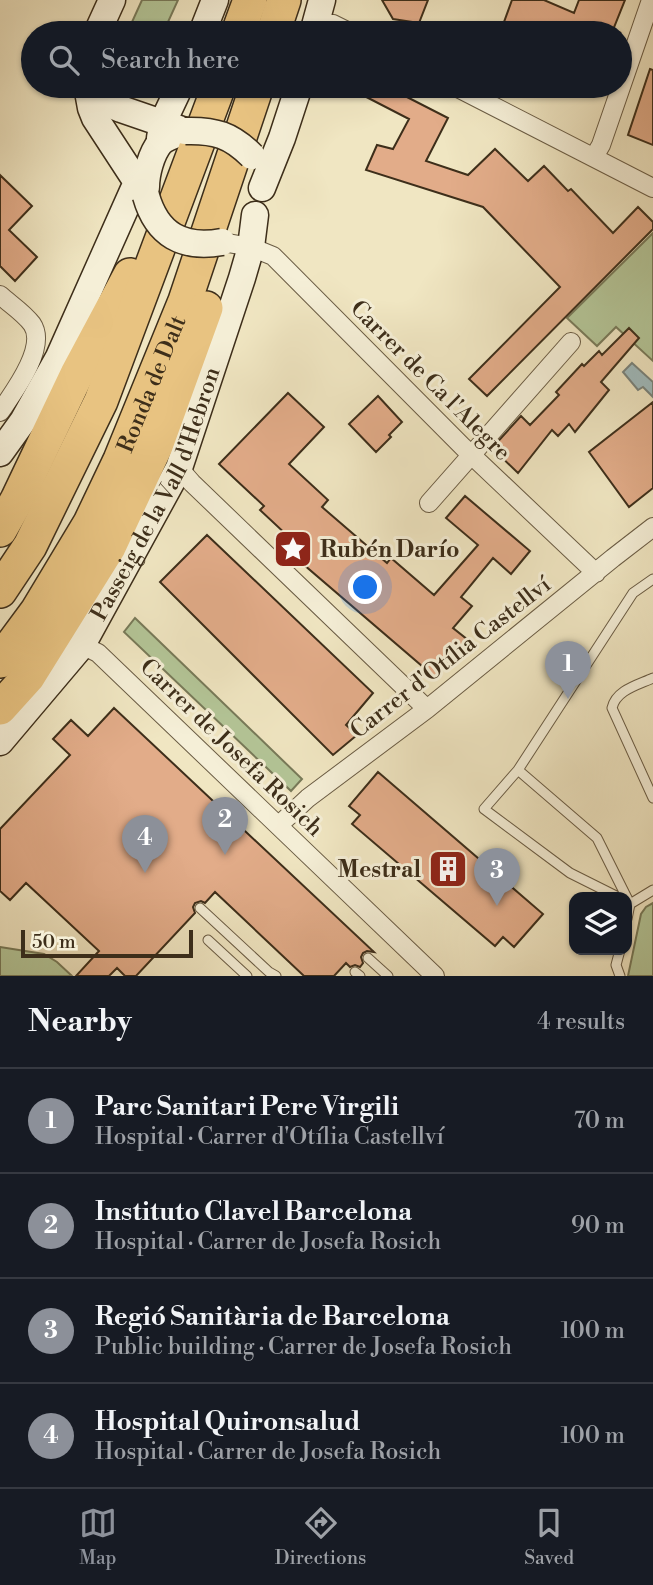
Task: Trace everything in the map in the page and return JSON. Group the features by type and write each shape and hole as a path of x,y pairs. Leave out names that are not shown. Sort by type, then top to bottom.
{"highway":[{"path":"242,21 250,0"},
{"path":"277,21 284,0"},
{"name":"Ronda de Dalt","path":"0,591 30,546 101,401 176,136 209,98"},
{"name":"Ronda de Dalt","path":"0,661 37,611 90,523 120,460 247,146 255,98"},
{"path":"0,530 77,374 176,136"},
{"path":"0,708 28,677 109,547 156,446 208,301 247,146"}],"street":[{"path":"102,21 112,0"},
{"path":"207,21 215,0"},
{"path":"632,55 651,0"},
{"path":"90,98 95,118 144,183 149,208 156,222 172,236 198,244 209,244 233,243 255,215 262,188 295,98"},
{"path":"100,98 176,136 205,130 247,146 260,169 262,188"},
{"path":"0,453 23,421 54,366 144,183 176,136 179,98"},
{"path":"478,98 653,188"},
{"path":"594,157 617,98"},
{"name":"Carrer de Ca l'Alegre","path":"233,243 273,256 471,455 596,573"},
{"name":"Passeig de la Vall d'Hebron","path":"0,743 82,645 178,468 240,283 233,243"},
{"path":"0,295 32,324 37,338 34,353 0,412"},
{"path":"429,503 571,342"},
{"path":"178,468 427,709"},
{"name":"Carrer d'Otília Castellví","path":"279,825 308,797 427,709 653,527"},
{"name":"Carrer de Josefa Rosich","path":"82,645 99,653 436,976"}],"lane":[{"path":"608,892 570,873 484,809 518,770 633,593 653,579"},
{"path":"653,678 617,696 612,708 653,798"},
{"path":"518,770 597,838 623,892"},
{"path":"632,901 653,890"},
{"path":"200,908 276,976"},
{"path":"208,940 247,976"},
{"path":"619,955 616,965 620,976"},
{"path":"368,958 388,976"}],"green space":[{"path":"142,0 178,0 168,21 132,21"},
{"path":"653,233 653,361 616,327 597,346 567,318"},
{"path":"135,618 302,779 291,791 124,632"},
{"path":"653,903 653,976 628,976 641,914"},
{"path":"0,947 44,954 72,976 0,976"}],"water":[{"path":"632,363 653,382 653,397 643,387 638,390 623,372"}],"building":[{"path":"382,0 428,0 420,21 393,19"},
{"path":"512,0 544,0 574,13 579,0 625,0 617,21 504,21"},
{"path":"650,69 653,70 653,145 628,135"},
{"path":"368,98 409,98 448,118 426,161 468,175 495,149 528,181 544,166 568,191 571,189 613,233 638,207 653,222 653,229 487,396 469,379 560,287 483,207 366,170 377,145 393,149 409,119"},
{"path":"0,175 32,206 9,230 37,257 15,281 0,266"},
{"path":"629,328 639,338 601,382 609,390 575,432 569,424 558,436 552,430 518,473 492,448 521,416 530,425 559,395 556,392 582,364 584,366 599,351 602,355"},
{"path":"288,393 324,427 289,464 328,500 322,507 387,563 391,558 434,595 478,545 446,518 465,496 530,551 511,574 493,558 461,597 472,606 453,628 468,640 436,678 282,546 289,537 260,510 264,506 219,464"},
{"path":"378,396 402,422 376,452 349,424"},
{"path":"653,402 653,488 629,507 589,452"},
{"path":"207,535 373,693 346,725 357,735 333,755 160,582"},
{"path":"114,708 374,952 363,953 360,967 350,967 346,963 334,976 304,976 215,892 205,903 195,903 195,913 136,976 125,976 117,968 109,976 76,976 99,951 26,883 10,900 0,891 0,829 70,755 53,739 71,720 88,736"},
{"name":"Mestral","path":"378,772 543,914 514,947 503,937 495,946 352,824 360,815 349,806"}],"place":[{"name":"Rubén Darío","path":"293,549"},
{"name":"Parc Sanitari Pere Virgili","path":"568,699"},
{"name":"Instituto Clavel Barcelona","path":"225,855"},
{"name":"Mestral","path":"448,869"},
{"name":"Hospital Quironsalud","path":"145,873"},
{"name":"Regió Sanitària de Barcelona","path":"497,906"}]}
